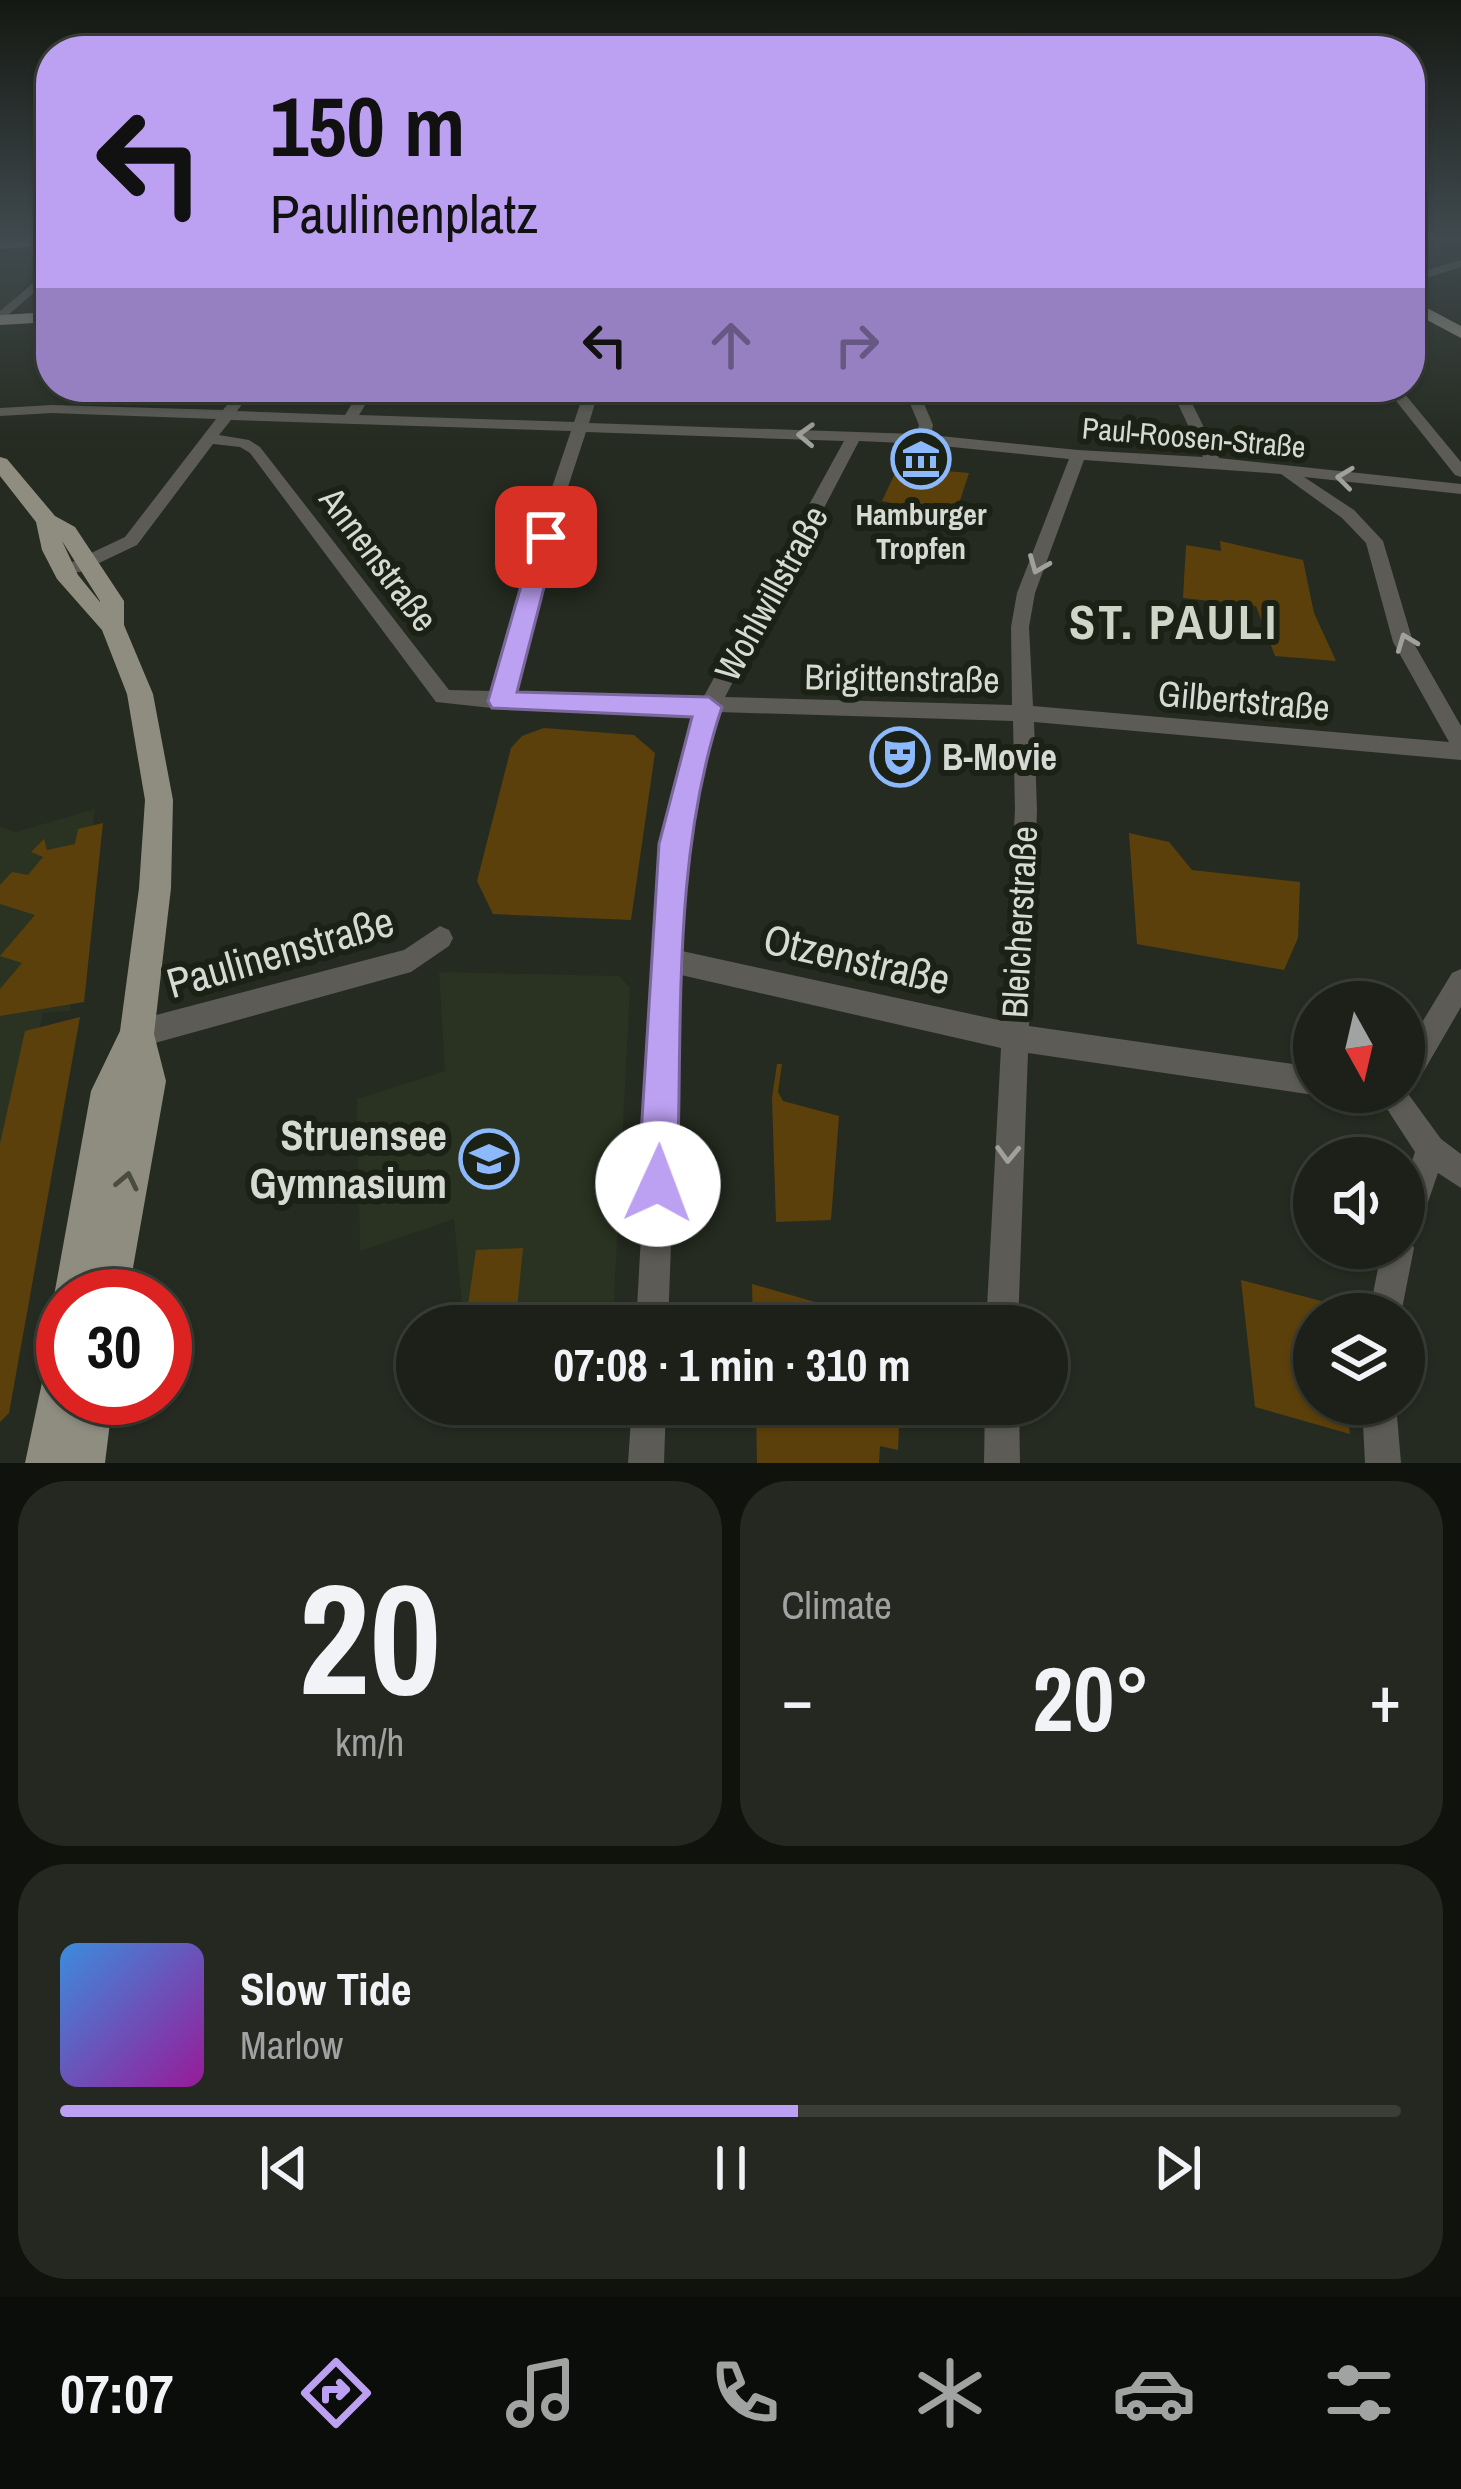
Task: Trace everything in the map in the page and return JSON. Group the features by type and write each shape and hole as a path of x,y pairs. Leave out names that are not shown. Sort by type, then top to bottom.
{"main road":[{"path":"1425,313 1461,333"},
{"path":"0,317 36,317"},
{"path":"1425,329 1461,346"},
{"path":"0,464 47,521 48,541 77,567 90,610 112,625 140,694 159,800 155,888 137,1034 109,1091 79,1269"},
{"path":"112,1269 148,1081 137,1034"},
{"path":"48,1463 54,1425"},
{"path":"82,1463 87,1425"}],"street":[{"path":"77,567 131,541 238,402"},
{"path":"349,420 360,402"},
{"path":"502,701 557,496 589,402"},
{"path":"916,402 926,425 923,439"},
{"path":"1184,402 1213,462"},
{"path":"1404,402 1461,472"},
{"name":"Paul-Roosen-Straße","path":"0,412 52,409 923,439 1078,455 1213,462 1461,489"},
{"name":"Wohlwillstraße","path":"653,1305 674,844 695,746 709,707 854,436"},
{"name":"Annenstraße","path":"211,440 236,441 255,450 443,697 709,707"},
{"name":"Bleicherstraße","path":"1003,1305 1026,810 1023,608 1078,455"},
{"path":"1285,471 1348,514 1374,541 1403,642 1461,749"},
{"name":"Brigittenstraße","path":"709,707 1022,713"},
{"name":"Gilbertstraße","path":"1022,713 1461,749"},
{"name":"Paulinenstraße","path":"137,1034 411,959 440,938"},
{"name":"Otzenstraße","path":"666,960 1012,1037 1293,1078"},
{"path":"1425,1043 1461,982"},
{"path":"1408,1113 1431,1149 1461,1173"},
{"path":"1425,1167 1431,1149"},
{"path":"646,1463 648,1425"},
{"path":"1002,1425 1002,1463"},
{"path":"1380,1425 1383,1463"}],"shaded area":[{"path":"898,467 969,473 955,516 882,501"},
{"path":"1220,541 1303,560 1314,613 1336,661 1275,656 1256,606 1183,598 1186,545 1221,551"},
{"path":"544,728 634,735 655,753 631,920 493,914 477,881 511,748 522,736"},
{"path":"95,809 70,1011 43,1013 0,1208 0,827 16,832"},
{"path":"103,823 84,1002 0,1016 0,989 22,963 0,956 35,915 0,904 0,885 12,872 28,875 43,857 31,852 44,839 47,850 75,844 78,829"},
{"path":"1129,833 1169,842 1192,870 1300,882 1298,938 1284,970 1137,944"},
{"name":"Struensee Gymnasium","path":"439,972 619,976 630,988 614,1305 462,1305 454,1219 360,1251 357,1099 445,1071"},
{"path":"80,1017 9,1413 0,1422 0,1144 25,1031"},
{"path":"777,1064 782,1064 778,1092 783,1101 839,1116 831,1220 776,1222 772,1098"},
{"path":"523,1248 517,1305 468,1305 476,1250"},
{"path":"1241,1280 1293,1294 1293,1418 1255,1407"},
{"path":"752,1284 825,1305 752,1305"},
{"path":"756,1425 899,1425 898,1450 880,1446 879,1463 757,1463"},
{"path":"1318,1425 1349,1425 1350,1434"}],"place":[{"name":"Hamburger Tropfen","path":"921,459"},
{"name":"B-Movie","path":"900,757"},
{"name":"Struensee Gymnasium","path":"489,1159"}],"district":[{"name":"ST. PAULI","path":"1174,621"}],"route":[{"path":"546,537 502,701 709,707 695,746 674,844 658,1184"}]}
